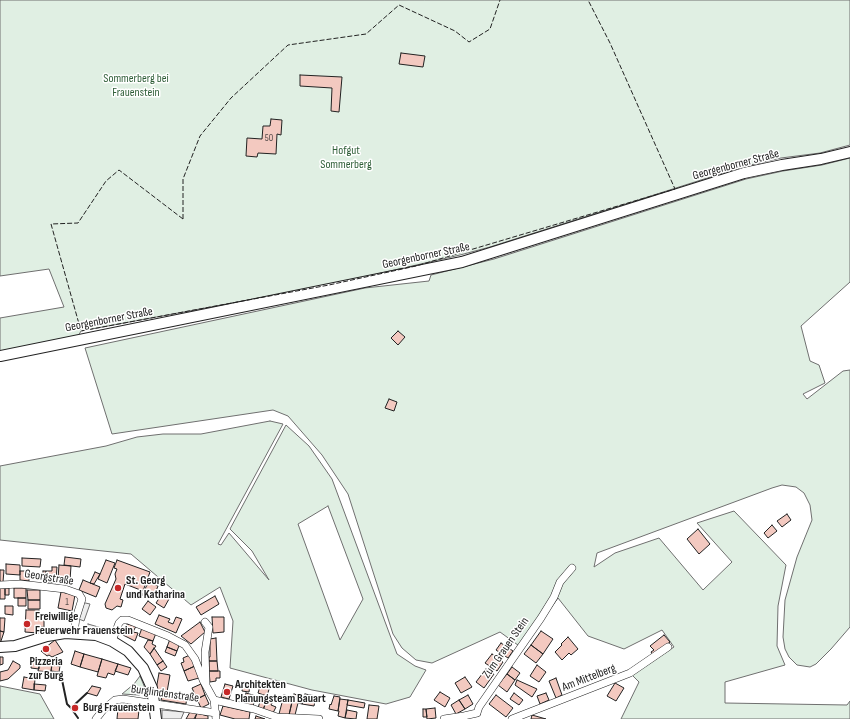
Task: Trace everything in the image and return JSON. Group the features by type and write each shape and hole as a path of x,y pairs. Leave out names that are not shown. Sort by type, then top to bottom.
{"main road":[{"name":"Georgenborner Straße","path":"0,356 462,262 744,173 821,159 850,152"},
{"path":"0,647 15,646 55,634 74,633 96,635 112,641 128,651 143,668 152,688 156,719"}],"street":[{"name":"Zum Grauen Stein","path":"444,719 464,716 479,716 479,707 541,618 554,597 560,582 572,568"},
{"name":"Georgstraße","path":"0,585 20,584 57,588 79,594 82,599 76,618 74,633"},
{"path":"112,641 119,623 122,620 128,620 176,639 185,645 195,659 206,686 214,700 216,716"},
{"path":"205,622 209,627 205,652 206,686"},
{"name":"Am Mittelberg","path":"512,719 630,674 668,647"},
{"name":"Burglindenstraße","path":"96,719 114,700 123,699 154,703 216,716"},
{"path":"214,700 254,709 277,717 319,719"}],"green space":[{"path":"0,0 850,0 850,145 820,153 781,158 742,167 490,247 460,255 329,285 81,331 77,338 0,353 0,318 64,307 49,269 0,276"},
{"path":"850,158 850,282 801,326 810,361 819,365 825,383 803,394 807,399 843,371 850,370 850,627 816,664 810,667 797,665 789,657 785,649 783,637 785,600 797,557 812,520 810,505 804,493 796,487 782,485 772,488 597,553 594,567 615,553 659,538 703,590 732,562 697,523 734,511 786,565 778,606 777,646 785,665 725,682 725,703 847,705 850,701 850,719 621,719 639,682 632,675 674,647 662,630 624,649 588,636 558,598 522,648 500,632 432,663 416,660 402,648 393,634 348,494 322,455 288,416 273,410 112,434 85,348 365,288 429,281 431,275 494,259 746,179 822,165"},
{"path":"270,421 283,424 218,544 221,545 229,533 269,580 252,551 230,529 286,425 309,446 332,479 397,654 415,666 426,670 410,697 386,704 312,690 230,668 233,621 220,587 191,605 131,554 0,540 0,466 106,446 137,437 163,434 201,434","holes":["328,506 363,599 340,640 298,524"]},
{"path":"140,676 145,688 144,693 139,695 122,694 134,684"},
{"path":"0,686 40,694 54,719 0,719"}],"shaded area":[{"path":"81,602 90,604 84,621 76,618"},
{"path":"88,624 112,631 109,640 86,634"},
{"path":"162,710 184,712 181,719 162,719"}],"building":[{"path":"401,53 425,56 423,67 399,64"},
{"path":"300,75 342,77 339,112 331,111 332,88 300,86"},
{"path":"271,119 282,120 281,135 277,134 276,154 258,153 257,157 246,156 247,138 262,139 263,126 270,126"},
{"path":"398,331 405,337 398,345 391,338"},
{"path":"389,399 397,402 394,411 385,408"},
{"path":"787,514 791,520 782,527 777,521"},
{"path":"772,525 777,531 768,538 764,533"},
{"path":"698,529 710,544 699,554 687,539"},
{"path":"65,557 81,559 80,567 64,565"},
{"path":"22,558 41,559 40,567 22,566"},
{"path":"106,560 115,563 107,583 98,579"},
{"name":"St. Georg und Katharina","path":"117,560 150,572 143,591 125,584 120,599 123,600 121,607 117,606 112,610 106,608 105,604 116,579 115,574 117,569 114,568"},
{"path":"6,564 20,565 20,575 6,574"},
{"path":"59,565 71,566 70,580 58,579"},
{"path":"52,567 57,567 56,580 46,579 46,571 52,571"},
{"path":"0,570 4,570 3,582 0,581"},
{"path":"20,571 29,571 29,581 20,580"},
{"path":"43,571 46,571 46,579 43,579"},
{"path":"95,572 100,574 94,584 90,583"},
{"path":"47,579 56,580 56,583 47,582"},
{"path":"83,580 100,587 96,597 79,590"},
{"path":"149,581 158,586 154,596 151,595 149,598 142,595"},
{"path":"0,588 5,588 5,599 0,599"},
{"path":"5,588 9,588 9,595 5,595"},
{"path":"14,588 26,588 26,598 14,598"},
{"path":"27,590 40,590 40,600 28,600"},
{"path":"61,592 75,595 72,611 58,608"},
{"path":"162,594 169,599 164,608 156,603"},
{"path":"215,596 219,604 201,615 196,607"},
{"path":"18,598 26,598 26,606 18,606"},
{"path":"28,600 40,600 40,609 28,609"},
{"path":"148,601 156,607 150,615 142,609"},
{"path":"5,606 13,606 13,615 5,614"},
{"path":"26,610 39,610 39,614 44,615 44,627 38,627 38,633 25,632"},
{"path":"159,615 170,619 168,622 173,624 176,617 182,619 176,633 155,624"},
{"path":"212,617 224,617 224,632 213,633"},
{"path":"0,618 5,618 4,632 0,631"},
{"path":"200,622 205,632 191,644 181,636"},
{"path":"127,624 136,626 133,632 138,633 135,641 123,635"},
{"path":"142,628 156,633 153,641 139,636"},
{"path":"0,631 4,632 0,644"},
{"path":"541,631 553,639 543,654 531,645"},
{"path":"664,635 670,642 653,655 651,652 654,650 650,646"},
{"path":"568,637 578,649 571,655 569,653 562,660 555,652"},
{"path":"216,638 217,661 209,661 210,639"},
{"path":"170,639 180,643 177,651 167,647"},
{"path":"55,640 63,652 52,657 49,655 47,656 41,651"},
{"path":"148,640 153,641 152,644 156,646 150,654 144,647"},
{"path":"501,643 513,651 508,658 496,650"},
{"path":"531,645 543,654 536,663 524,654"},
{"path":"167,647 177,651 175,656 165,652"},
{"path":"154,648 163,661 157,665 150,654"},
{"path":"75,651 84,654 80,667 71,664"},
{"path":"84,654 102,659 98,672 80,667"},
{"path":"492,654 503,662 497,671 485,663"},
{"path":"190,655 195,666 184,671 181,663 184,662 183,658"},
{"path":"0,657 3,657 3,664 0,665"},
{"path":"32,659 40,660 39,669 31,668"},
{"path":"102,659 118,664 114,675 108,673 106,678 97,676"},
{"path":"40,660 52,662 51,672 38,671"},
{"path":"13,661 20,665 20,668 8,679 0,681 0,672 8,670"},
{"path":"163,661 167,667 161,671 157,665"},
{"path":"209,661 217,661 218,671 209,671"},
{"path":"118,664 131,668 128,675 115,671"},
{"path":"52,665 60,666 59,672 51,671"},
{"path":"537,665 546,672 539,682 530,676"},
{"path":"195,666 199,678 188,681 184,671"},
{"path":"512,667 520,673 515,680 507,674"},
{"path":"486,669 494,674 484,688 476,682"},
{"path":"209,671 220,671 220,678 216,678 216,681 210,682"},
{"path":"159,673 170,675 167,692 156,690"},
{"path":"507,674 515,680 507,692 498,685"},
{"path":"24,677 35,679 34,690 22,688"},
{"path":"465,677 472,687 461,693 455,683"},
{"path":"556,678 562,695 556,698 549,681"},
{"path":"517,680 537,689 532,697 515,685"},
{"path":"261,683 270,686 267,696 258,693"},
{"path":"615,683 624,688 616,701 607,696"},
{"path":"34,684 46,685 45,691 34,690"},
{"path":"201,684 205,695 197,699 192,688"},
{"name":"Architekten Planungsteam Bauart","path":"225,684 233,686 229,699 221,697"},
{"path":"243,684 250,685 249,692 242,691"},
{"path":"92,686 101,688 97,696 87,693"},
{"path":"163,692 187,695 186,704 161,700"},
{"path":"440,692 450,698 445,707 434,700"},
{"path":"246,693 256,696 253,706 243,703"},
{"path":"514,693 523,700 519,705 510,699"},
{"path":"546,693 549,700 540,704 537,696"},
{"path":"294,694 304,697 302,704 298,703 295,715 289,715"},
{"path":"305,694 316,696 314,706 302,704"},
{"path":"205,695 209,704 201,708 197,699"},
{"path":"262,695 268,697 263,710 258,708"},
{"path":"284,695 293,697 289,715 279,714"},
{"path":"468,695 473,704 465,709 459,700"},
{"path":"496,695 513,708 506,717 489,704"},
{"path":"334,696 340,697 338,711 329,709"},
{"path":"267,699 273,701 271,705 276,707 273,713 263,710"},
{"path":"340,699 348,700 345,718 338,716"},
{"path":"348,700 365,703 364,708 347,705"},
{"path":"459,700 465,709 456,714 451,705"},
{"path":"369,705 379,706 377,719 367,719"},
{"path":"223,706 250,712 249,719 235,719 220,715"},
{"path":"118,708 139,710 138,719 117,719"},
{"path":"435,708 436,718 427,719 426,709"},
{"path":"423,709 426,709 427,717 423,717"},
{"path":"347,710 357,712 356,719 345,718"},
{"path":"190,712 197,713 194,719 186,719"},
{"path":"197,713 208,716 208,719 195,719"},
{"path":"532,715 546,719 531,719"},
{"path":"256,716 265,719 255,719"}],"fence":[{"path":"183,219 183,179 200,136 231,98 288,45 366,34 399,5 455,31 469,42 490,29 500,0"},
{"path":"183,219 119,170 106,181 78,223 51,224 81,331 329,285 416,266 675,189 610,43 588,0"}],"wall":[{"path":"61,675 67,704 78,718"},
{"path":"71,708 87,693"}],"place":[{"name":"St. Georg und Katharina","path":"118,588"},
{"name":"Freiwillige Feuerwehr Frauenstein","path":"27,624"},
{"name":"Pizzeria zur Burg","path":"46,649"},
{"name":"Architekten Planungsteam Bauart","path":"227,692"},
{"name":"Burg Frauenstein","path":"75,708"}],"park label":[{"name":"Sommerberg bei Frauenstein","path":"136,86"},
{"name":"Hofgut Sommerberg","path":"346,158"}]}
